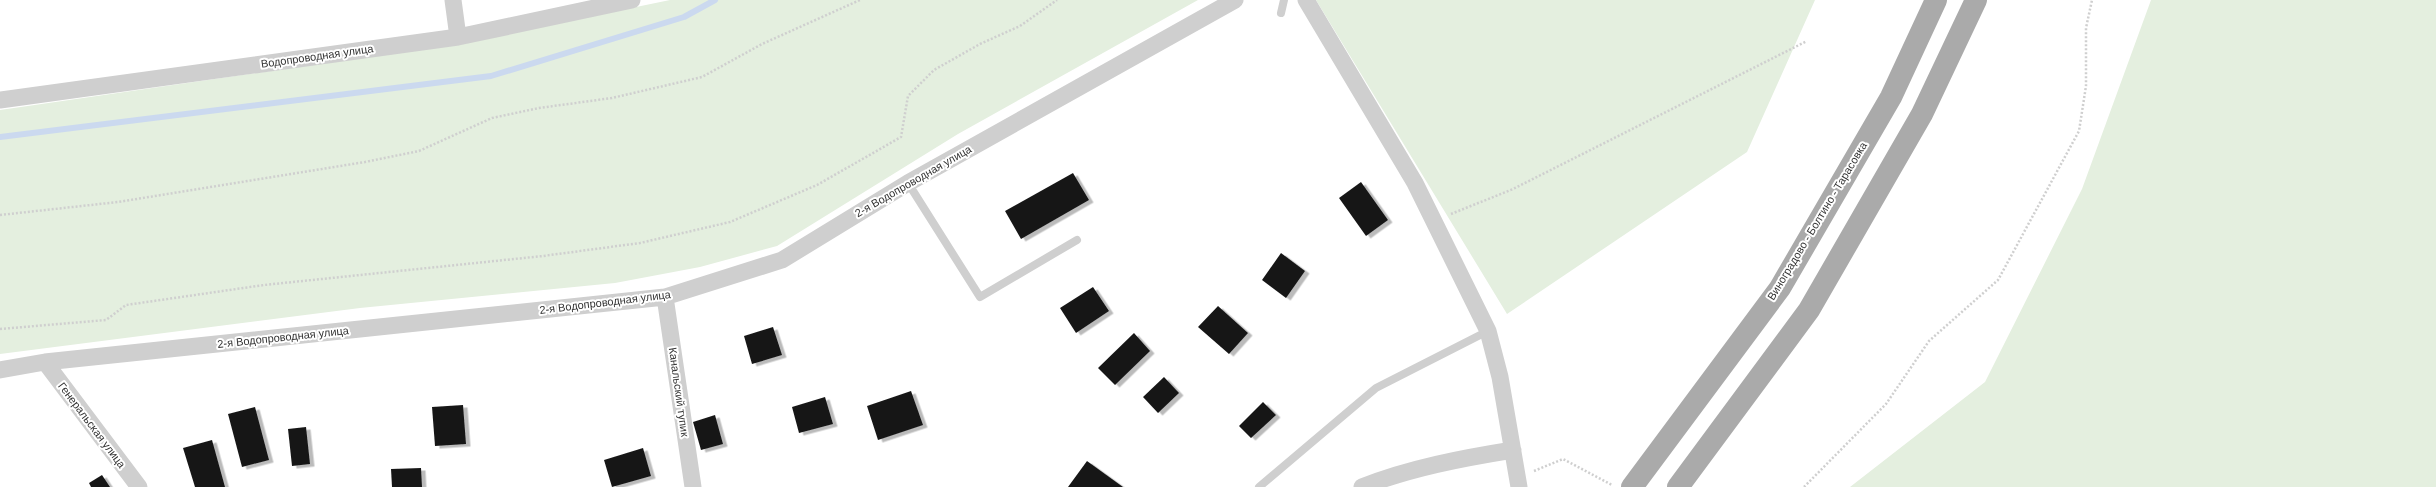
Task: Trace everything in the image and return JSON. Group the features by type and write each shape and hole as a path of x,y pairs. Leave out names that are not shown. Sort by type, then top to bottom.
{"main road":[{"name":"Виноградово - Болтино - Тарасовка","path":"1632,487 1780,288 1891,97 1936,0"},
{"path":"1678,487 1809,310 1922,114 1976,0"}],"street":[{"path":"453,0 458,37"},
{"name":"Водопроводная улица","path":"0,100 458,37 632,0"},
{"name":"2-я Водопроводная улица","path":"0,370 45,362 665,297 782,260 908,183 1234,0"},
{"path":"1306,0 1415,183 1488,331 1500,377 1518,483"},
{"name":"Канальский тупик","path":"665,297 693,487"},
{"name":"Генеральская улица","path":"45,362 139,487"},
{"path":"1362,487 1382,479 1461,460 1513,450"}],"lane":[{"path":"1281,13 1284,0"},
{"path":"908,183 980,297 1077,240"},
{"path":"1259,487 1376,388 1488,331"}],"path":[{"path":"0,214 118,202 365,162 419,151 492,118 540,108 612,98 702,77 762,44 860,0"},
{"path":"0,329 106,320 126,305 264,285 543,256 640,243 730,222 817,185 901,137 908,96 934,70 980,44 1020,26 1057,0"},
{"path":"1804,487 1886,404 1930,341 1998,280 2080,131 2086,86 2086,28 2092,0"},
{"path":"1434,220 1513,189 1806,41"},
{"path":"1518,483 1563,459 1616,487"}],"green space":[{"path":"670,0 1198,0 958,134 777,246 700,267 615,283 360,308 0,354 0,110 458,44"},
{"path":"1316,0 1815,0 1747,152 1507,314"},
{"path":"2151,0 2436,0 2436,487 1850,487 1985,382 2082,189"}],"building":[{"path":"1073,173 1089,200 1021,239 1005,211"},
{"path":"1361,182 1388,220 1366,236 1339,198"},
{"path":"1281,253 1305,271 1286,298 1262,280"},
{"path":"1093,287 1109,311 1076,333 1060,308"},
{"path":"1218,306 1248,333 1229,354 1198,327"},
{"path":"773,327 782,355 752,364 744,336"},
{"path":"1134,333 1150,351 1115,385 1098,368"},
{"path":"1164,377 1179,393 1158,413 1143,397"},
{"path":"911,391 923,425 878,440 867,406"},
{"path":"825,397 833,424 799,433 792,407"},
{"path":"1263,402 1276,415 1251,438 1239,426"},
{"path":"463,405 466,444 435,446 432,407"},
{"path":"255,407 269,460 242,467 228,414"},
{"path":"715,415 723,444 701,450 693,422"},
{"path":"306,427 310,464 292,466 288,429"},
{"path":"212,440 225,487 195,487 183,448"},
{"path":"643,448 651,476 612,487 604,460"},
{"path":"1087,461 1123,487 1068,487"},
{"path":"421,468 422,487 392,487 391,469"},
{"path":"102,475 110,487 91,487 89,483"}],"waterway":[{"path":"0,137 491,76 684,17 715,0"}]}
